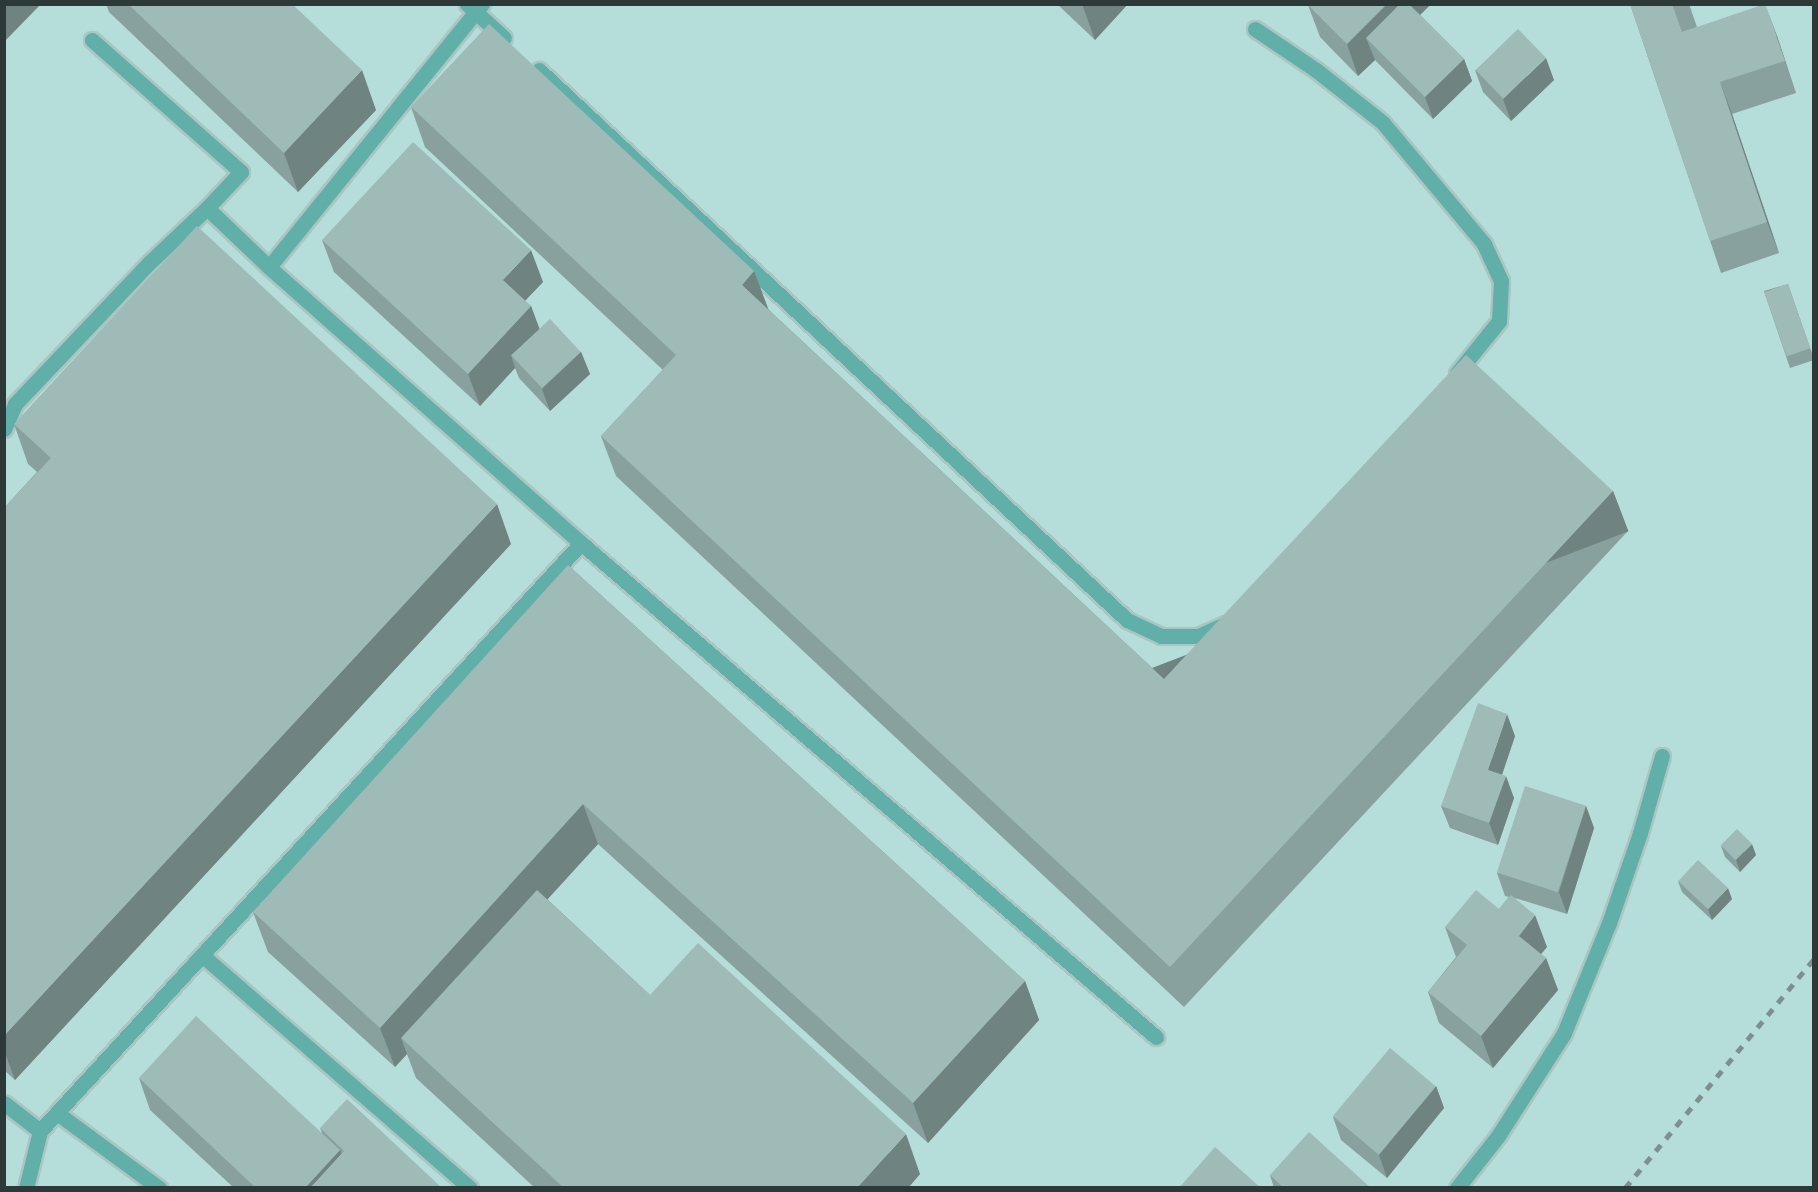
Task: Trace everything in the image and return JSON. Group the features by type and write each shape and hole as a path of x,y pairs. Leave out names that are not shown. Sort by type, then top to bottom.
{"street":[{"path":"269,267 475,7 511,45"},
{"path":"1255,29 1316,70 1383,123 1484,244 1501,281 1499,321 1473,356 1449,382"},
{"path":"4,429 15,404 149,263 242,172 92,40"},
{"path":"529,61 1127,620 1161,636 1198,636 1221,628 1238,610"},
{"path":"207,208 269,267 581,543 1156,1037"},
{"path":"26,1188 40,1131 581,543"},
{"path":"1457,1188 1497,1136 1564,1033 1613,912 1640,833 1662,756"},
{"path":"202,955 470,1188"},
{"path":"4,1103 40,1131"},
{"path":"57,1113 159,1188"}],"shaded area":[{"path":"5,5 1813,5 1813,1188 5,1188"}],"building":[{"path":"128,4 292,4 362,70 284,153"},
{"path":"1309,4 1387,4 1347,44"},
{"path":"1400,4 1409,4 1464,59 1425,97 1366,38"},
{"path":"1630,4 1672,4 1682,32 1765,4 1785,61 1720,82 1767,222 1710,241"},
{"path":"489,24 754,271 742,285 1164,679 1466,355 1613,491 1170,967 601,436 676,355 411,107"},
{"path":"1518,29 1546,58 1503,99 1476,70"},
{"path":"413,142 531,250 503,280 531,306 468,374 322,240"},
{"path":"197,226 497,504 4,1036 4,508 51,458 14,424"},
{"path":"1788,284 1810,348 1787,356 1764,292"},
{"path":"550,319 581,352 542,388 511,355"},
{"path":"568,565 1025,981 913,1103 583,804 380,1028 253,912"},
{"path":"1478,703 1507,714 1488,770 1506,776 1489,823 1441,806"},
{"path":"1525,786 1586,806 1558,892 1497,873"},
{"path":"1737,829 1752,844 1736,860 1721,845"},
{"path":"1698,860 1728,888 1708,909 1678,881"},
{"path":"537,890 650,995 698,943 906,1134 857,1188 564,1188 401,1038"},
{"path":"1476,890 1499,909 1511,895 1535,915 1519,936 1546,958 1481,1036 1428,992 1467,945 1445,927"},
{"path":"196,1016 340,1150 305,1188 256,1188 139,1078"},
{"path":"1390,1048 1436,1087 1379,1155 1333,1116"},
{"path":"347,1099 442,1188 310,1188 344,1151 320,1128"},
{"path":"1309,1132 1371,1188 1284,1188 1270,1175"},
{"path":"1215,1147 1261,1188 1179,1188"}],"railway":[{"path":"1625,1188 1814,959"}]}
